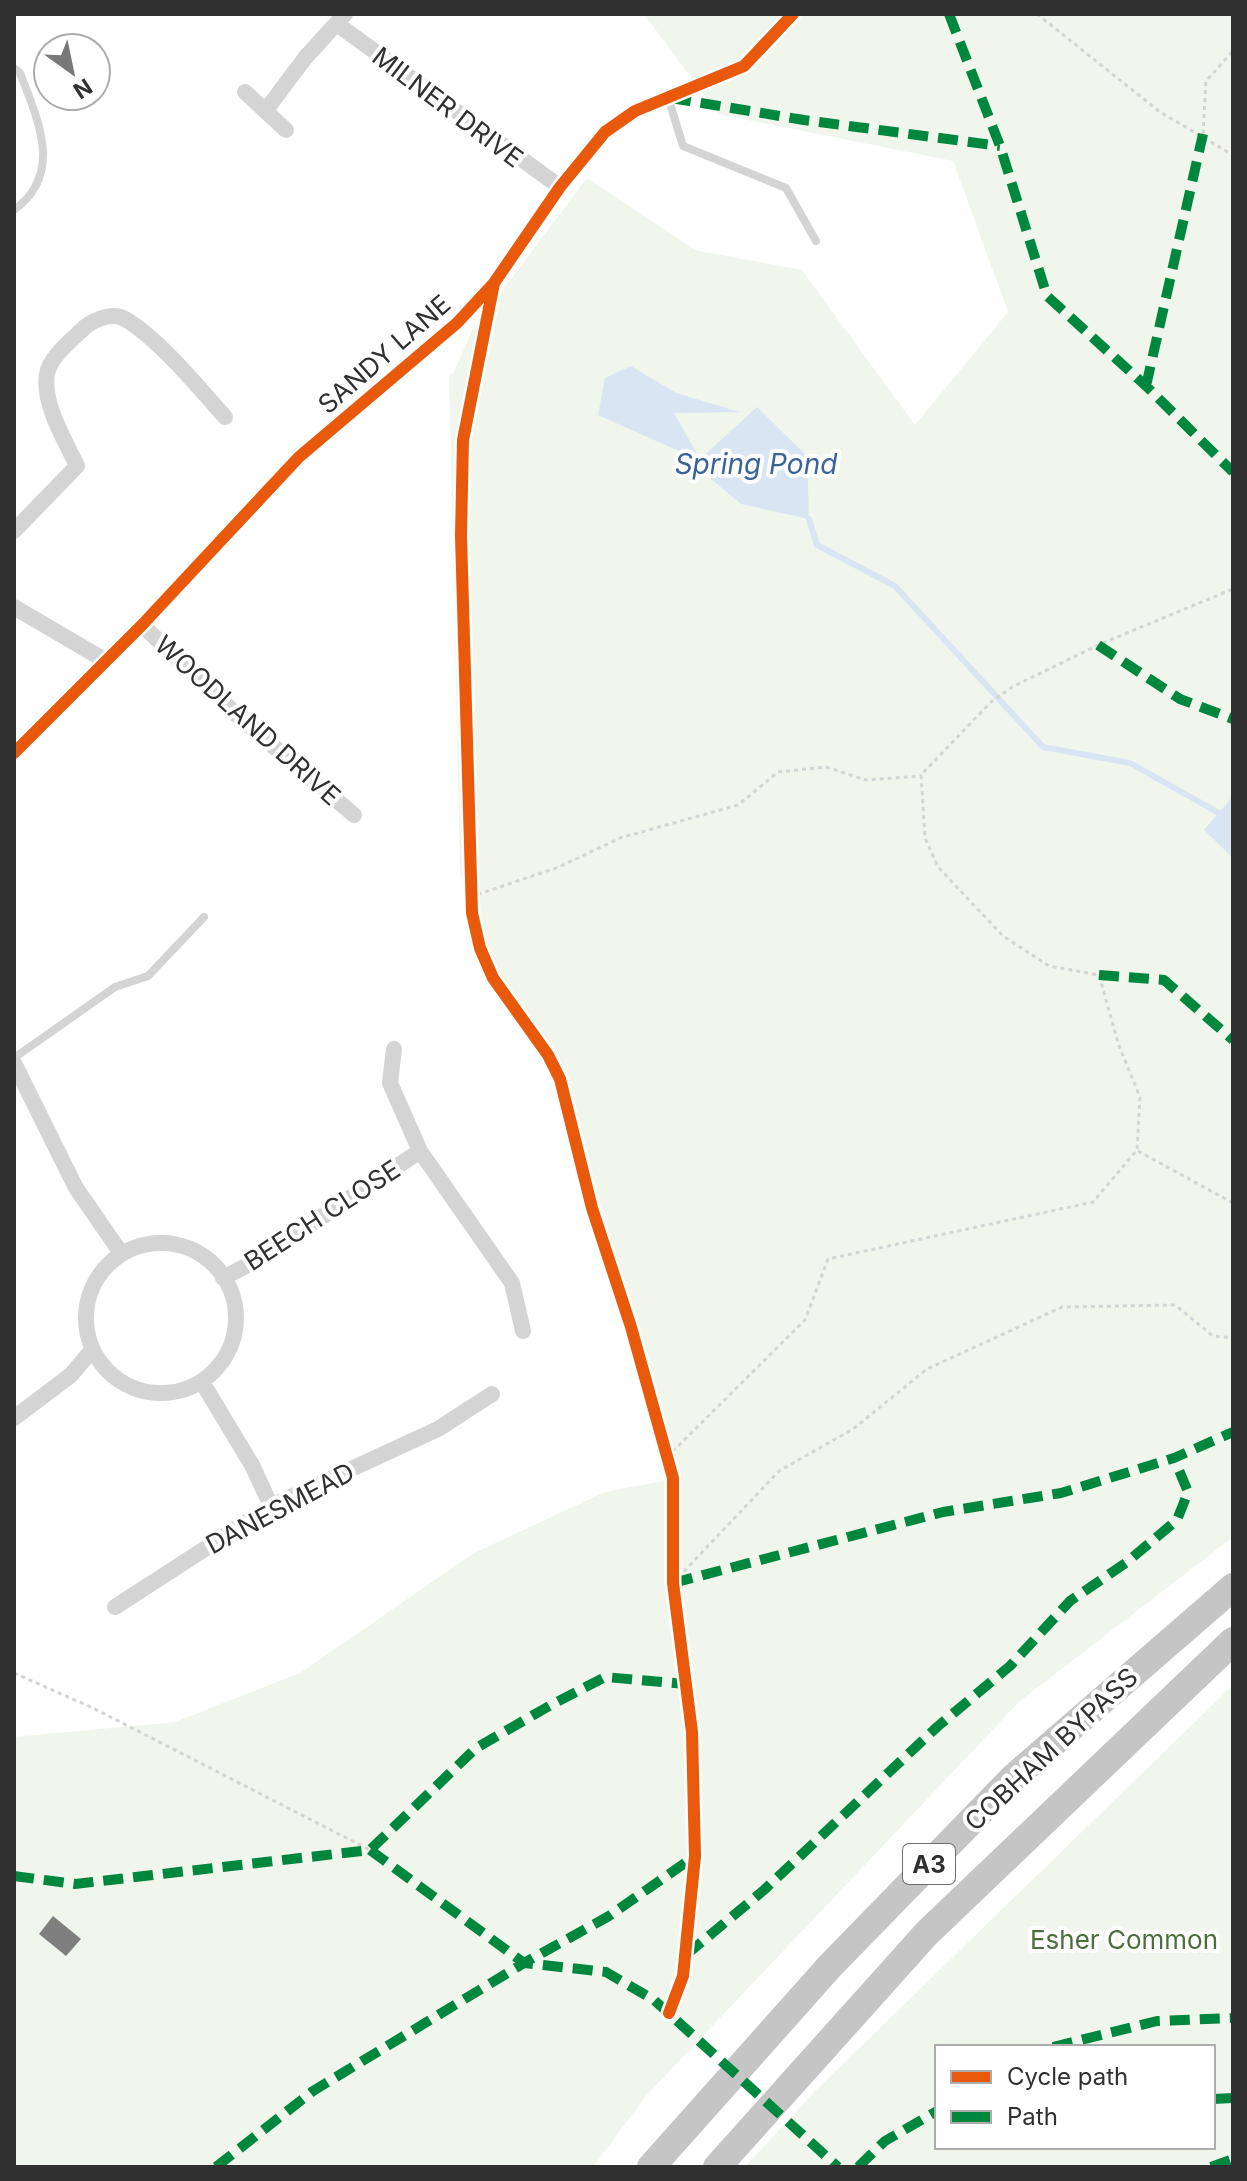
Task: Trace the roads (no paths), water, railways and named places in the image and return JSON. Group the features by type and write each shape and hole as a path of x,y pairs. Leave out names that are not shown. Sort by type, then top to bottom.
{"highway":[{"name":"COBHAM BYPASS","path":"651,2167 830,1966 1014,1777 1233,1587"},
{"name":"COBHAM BYPASS","path":"717,2167 927,1933 1233,1641"}],"street":[{"name":"SANDY LANE","path":"14,753 142,625 299,457 457,323 494,283 560,187 605,132 635,111 744,66 793,14"},
{"name":"MILNER DRIVE","path":"266,110 305,58 341,19 560,187"},
{"path":"245,92 286,130"},
{"path":"14,531 77,466 53,413 47,373 64,347 90,323 103,317 123,318 177,365 225,417"},
{"path":"14,607 106,661"},
{"name":"WOODLAND DRIVE","path":"142,625 239,717 354,815"},
{"path":"394,1049 390,1083 420,1151 512,1283 523,1331"},
{"path":"14,1061 76,1188 121,1253 99,1273 85,1309 85,1324 92,1350 113,1377 150,1393 165,1394 202,1382 252,1465 271,1506"},
{"name":"BEECH CLOSE","path":"223,1278 259,1259 420,1151"},
{"name":"BEECH CLOSE","path":"121,1253 155,1242 190,1247 212,1261 233,1293 236,1329 223,1361 202,1382"},
{"path":"14,1418 71,1375 92,1350"},
{"name":"DANESMEAD","path":"115,1607 271,1506 438,1429 492,1394"}],"lane":[{"path":"14,68 20,73 45,147 44,173 27,201 14,210"},
{"path":"668,97 683,146 786,188 816,241"},
{"path":"14,1061 115,987 148,976 204,917"}],"water":[{"name":"Spring Pond","path":"631,366 676,393 740,412 674,413 700,459 757,407 807,456 809,519 741,504 694,465 699,460 598,415 605,378"},
{"path":"1233,796 1233,858 1204,830"}],"waterway":[{"path":"809,519 817,545 895,586 1043,747 1130,763 1219,813"}],"park label":[{"name":"Esher Common","path":"1124,1939"}]}
